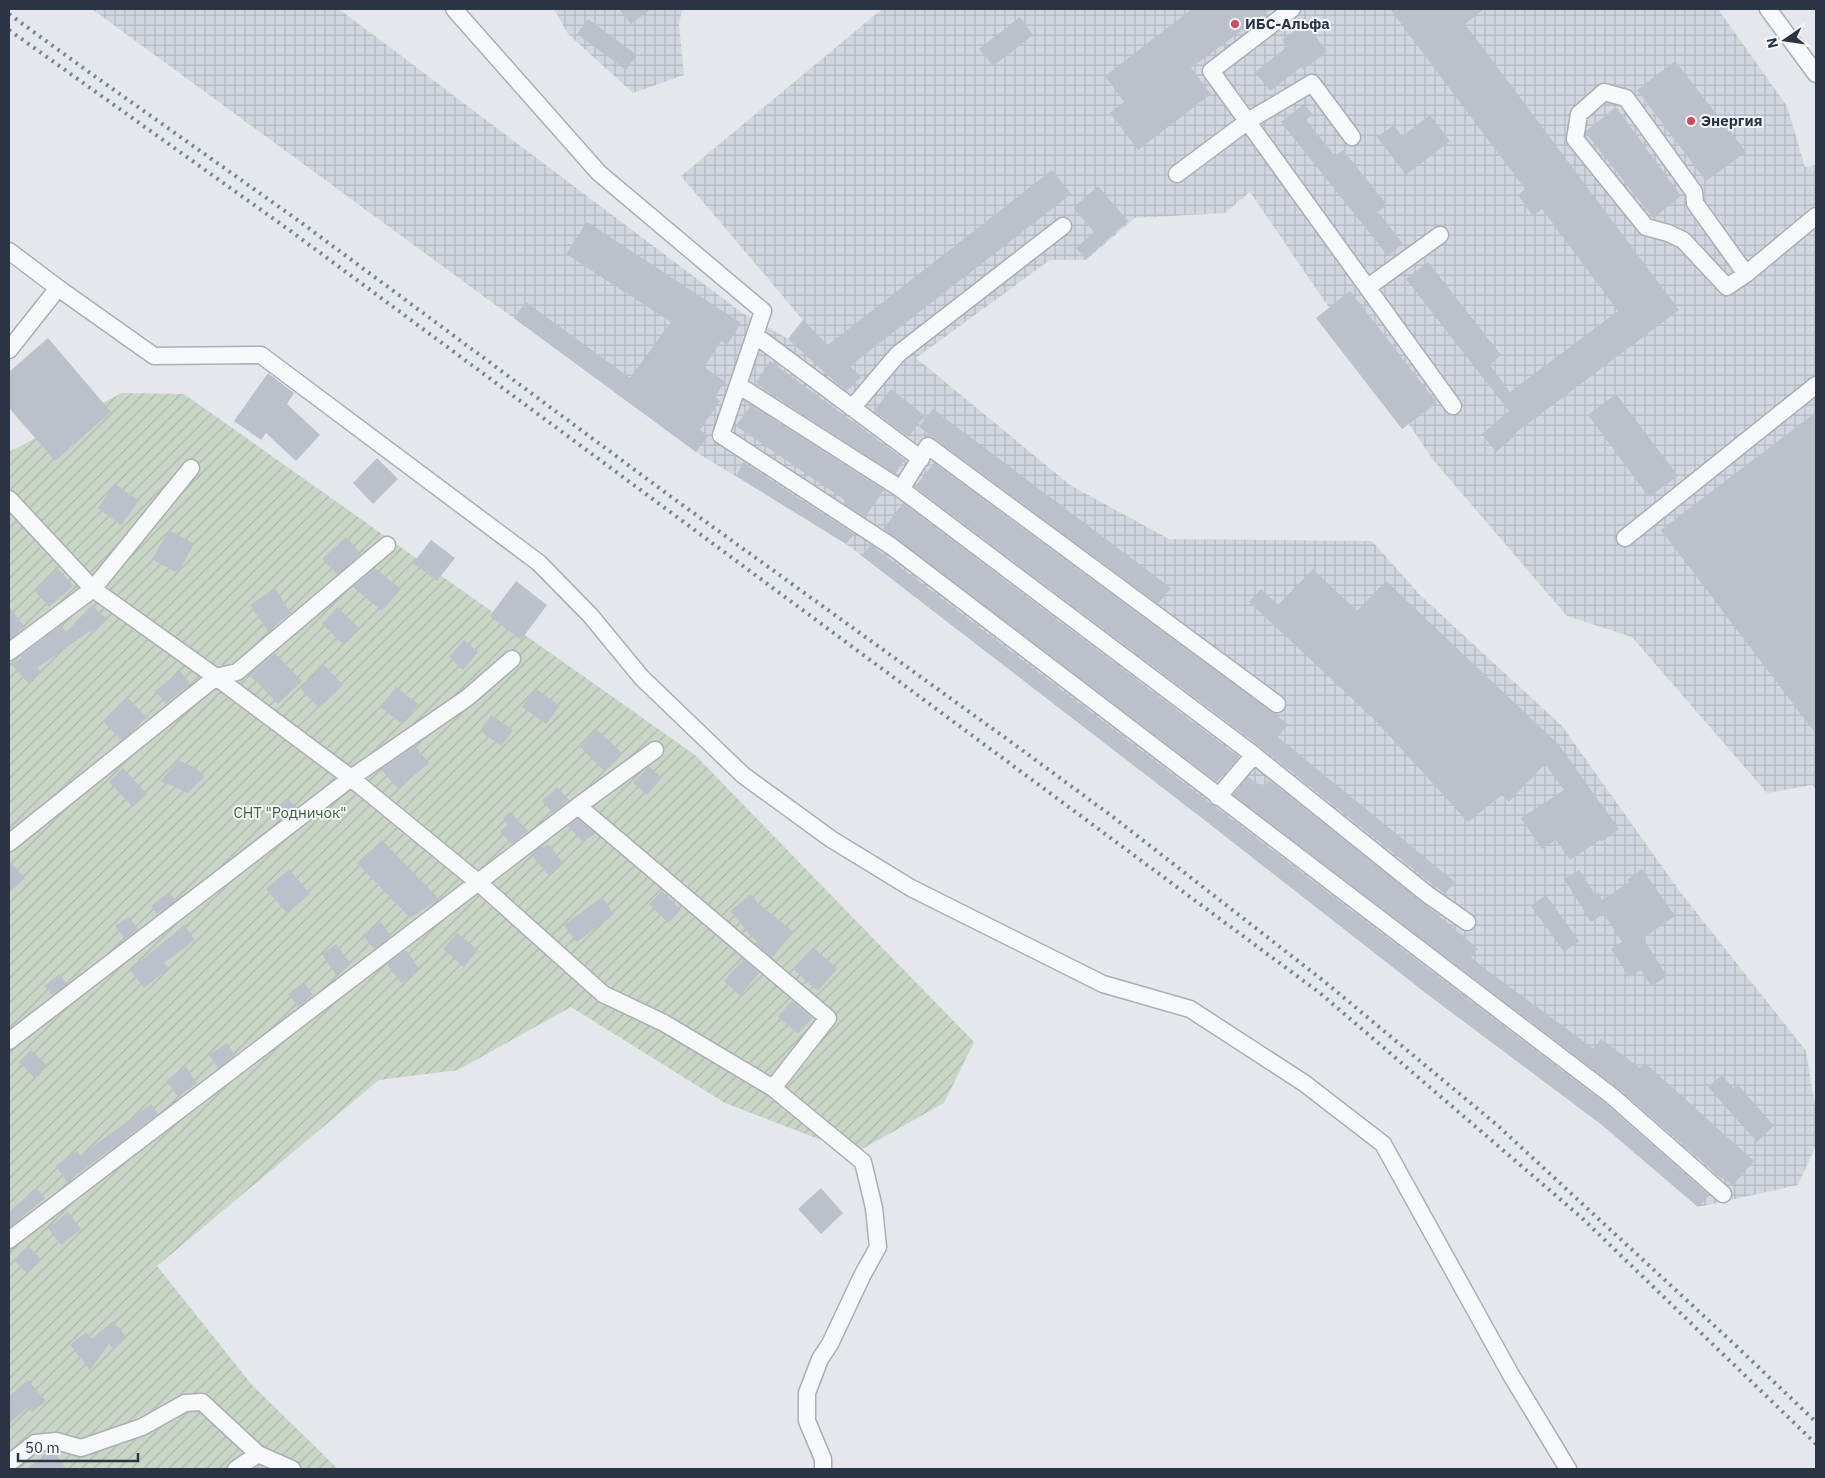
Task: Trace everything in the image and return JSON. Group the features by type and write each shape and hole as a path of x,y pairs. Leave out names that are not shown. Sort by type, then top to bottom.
{"street":[{"path":"454,9 599,173 763,311 721,435 891,546 1612,1096 1723,1194"},
{"path":"1292,9 1212,71 1454,406"},
{"path":"1768,9 1816,76"},
{"path":"1177,174 1248,121 1312,83 1352,137"},
{"path":"1746,274 1695,203 1694,192 1626,98 1604,92 1579,114 1575,139 1646,227 1668,233 1683,240 1727,287 1746,274 1816,216"},
{"path":"852,408 898,354 1063,226"},
{"path":"1368,287 1440,235"},
{"path":"9,251 154,356 261,355 540,563 590,615 642,678 743,775 831,839 911,888 1104,984 1190,1009 1304,1083 1383,1144 1511,1376 1568,1469"},
{"path":"9,350 58,288"},
{"path":"755,335 921,459"},
{"path":"738,385 901,489 1254,755 1427,894 1467,922"},
{"path":"1625,538 1816,385"},
{"path":"901,489 928,446 1277,704"},
{"path":"9,652 93,589 191,468"},
{"path":"9,499 93,589 216,677 351,778 478,883 603,994 664,1023 773,1088 863,1162 874,1208 878,1247 830,1344 820,1359 807,1393 807,1421 824,1459 823,1469"},
{"path":"9,842 216,677 237,672 387,545"},
{"path":"9,1041 351,778 467,698 512,659"},
{"path":"9,1240 578,806 655,750"},
{"path":"1218,796 1254,755"},
{"path":"578,806 828,1018 773,1088"},
{"path":"9,1463 35,1443 56,1441 81,1448 142,1427 185,1403 202,1402 258,1454 292,1469"},
{"path":"236,1469 258,1454"}],"shaded area":[{"path":"92,9 339,9 741,312 788,339 803,320 681,176 882,9 1718,9 1787,106 1805,167 1816,165 1816,790 1812,785 1767,793 1632,637 1567,616 1434,461 1250,192 1225,213 1135,218 1086,260 1050,260 916,358 1070,485 1169,539 1372,541 1421,596 1562,726 1681,893 1806,1051 1816,1110 1816,1145 1798,1185 1698,1207 1602,1125 1431,997 845,543 696,452"},
{"path":"554,9 682,9 679,25 684,75 633,93 568,34"}],"green space":[{"name":"СНТ \"Родничок\"","path":"122,393 184,394 695,755 974,1042 944,1103 855,1153 725,1103 571,1007 458,1070 379,1080 157,1266 252,1385 338,1469 9,1469 9,452"}],"building":[{"path":"619,9 651,9 631,24"},
{"path":"1192,9 1271,9 1191,68 1211,94 1138,150 1110,113 1124,102 1105,76"},
{"path":"1390,9 1484,9 1465,24 1679,310 1514,434 1515,436 1496,452 1482,434 1509,411 1406,279 1428,262 1501,355 1490,365 1510,392 1618,311 1542,209 1533,216 1518,195 1525,189"},
{"path":"1020,17 1033,35 993,66 979,49"},
{"path":"588,19 637,55 626,70 577,34"},
{"path":"1306,23 1327,52 1303,70 1301,67 1270,91 1255,72 1287,47 1282,40"},
{"name":"Энергия","path":"1675,61 1746,152 1706,181 1637,90"},
{"path":"1304,104 1313,115 1306,120 1335,156 1343,150 1387,205 1378,212 1403,244 1388,256 1281,122"},
{"path":"1616,107 1681,196 1653,218 1586,133 1586,131"},
{"path":"1430,115 1450,141 1406,175 1377,137 1394,125 1402,136"},
{"path":"1052,170 1071,194 850,366 861,377 847,391 788,339 803,320 828,345"},
{"path":"1098,186 1128,221 1086,259 1076,248 1094,232 1073,208"},
{"path":"587,222 741,323 727,345 721,341 704,367 725,382 715,397 720,401 700,430 708,436 696,452 514,318 526,302 630,378 671,322 566,254"},
{"path":"1350,291 1437,403 1402,429 1316,318"},
{"path":"48,338 111,412 55,461 9,408 9,372"},
{"path":"770,361 905,460 895,474 762,388 756,382"},
{"path":"268,373 294,393 287,404 320,435 296,461 266,433 261,440 234,421"},
{"path":"891,389 925,416 908,437 874,411"},
{"path":"1616,394 1678,476 1649,497 1588,415"},
{"path":"751,405 884,490 865,517 844,504 846,501 736,426"},
{"path":"933,409 1171,588 1158,604 919,427"},
{"path":"1816,412 1816,734 1661,530"},
{"path":"377,458 398,479 373,504 353,483"},
{"path":"743,462 854,534 846,544 736,476"},
{"path":"934,463 1288,724 1278,737 1455,882 1445,894 1267,752 915,487"},
{"path":"115,484 139,501 121,525 98,508"},
{"path":"903,503 1239,757 1217,782 883,529"},
{"path":"169,530 194,544 178,573 152,559"},
{"path":"346,537 361,554 337,574 322,559"},
{"path":"431,540 455,558 437,581 413,563"},
{"path":"871,545 1606,1104 1709,1195 1698,1207 1602,1125 1431,997 862,556"},
{"path":"375,568 401,589 382,611 353,587"},
{"path":"58,569 73,586 49,607 34,590"},
{"path":"1313,569 1357,611 1386,581 1558,744 1619,829 1570,860 1556,840 1542,849 1521,818 1564,790 1545,764 1509,802 1502,795 1468,822 1374,719 1249,602 1261,589 1278,605"},
{"path":"516,581 547,605 521,640 490,616"},
{"path":"275,588 291,613 268,631 250,605"},
{"path":"92,605 107,619 92,634 90,631 37,668 41,672 28,683 12,665 22,657 20,656 61,625 66,632"},
{"path":"9,607 25,627 9,640"},
{"path":"337,607 359,628 343,644 322,624"},
{"path":"464,640 478,652 463,670 449,657"},
{"path":"275,653 302,681 278,704 251,676"},
{"path":"324,665 343,685 319,708 300,688"},
{"path":"180,671 190,684 166,704 155,691"},
{"path":"396,687 418,704 402,724 380,707"},
{"path":"535,688 560,706 546,724 522,707"},
{"path":"127,697 147,717 121,740 103,721"},
{"path":"491,715 513,730 501,746 480,731"},
{"path":"597,730 622,753 604,771 580,747"},
{"path":"415,746 429,763 398,789 381,769"},
{"path":"178,760 196,768 204,777 188,793 161,781"},
{"path":"649,766 662,778 647,795 633,783"},
{"path":"123,768 147,794 133,807 109,782"},
{"path":"1248,777 1262,787 1269,780 1478,949 1471,957 1484,968 1594,1049 1601,1039 1640,1068 1645,1063 1754,1161 1732,1186 1722,1179 1618,1088 1233,795"},
{"path":"557,787 569,800 553,813 542,801"},
{"path":"287,798 296,807 278,821 270,813"},
{"path":"510,812 528,831 512,844 500,832 508,824 503,818"},
{"path":"578,819 596,834 582,841 568,826"},
{"path":"382,840 439,899 410,918 357,863"},
{"path":"549,844 563,863 548,875 531,854 542,846 544,848"},
{"path":"9,861 25,878 9,893"},
{"path":"289,869 310,894 287,913 266,889"},
{"path":"1642,869 1675,916 1643,938 1667,976 1651,986 1641,970 1629,977 1611,949 1622,942 1604,914 1591,922 1564,879 1579,870 1595,894 1598,892 1602,900 1629,882 1627,880"},
{"path":"662,891 681,910 668,923 649,904"},
{"path":"169,892 176,900 157,914 151,906"},
{"path":"751,894 758,903 793,932 772,958 757,945 759,943 730,911"},
{"path":"1546,895 1579,941 1564,952 1531,906"},
{"path":"602,897 614,914 577,942 564,925"},
{"path":"129,917 138,929 125,939 115,926"},
{"path":"381,922 391,936 374,949 363,935"},
{"path":"184,925 195,940 164,963 169,968 144,988 130,970"},
{"path":"457,933 478,950 464,967 443,949"},
{"path":"336,944 351,964 336,975 322,954"},
{"path":"813,947 837,969 818,991 793,969"},
{"path":"406,950 420,970 401,983 387,964"},
{"path":"744,959 759,973 740,996 724,981"},
{"path":"59,974 67,984 52,995 45,986"},
{"path":"304,982 313,995 298,1007 288,994"},
{"path":"792,1001 812,1018 798,1034 778,1017"},
{"path":"227,1043 235,1055 218,1068 209,1055"},
{"path":"31,1050 47,1065 35,1078 19,1062"},
{"path":"186,1067 197,1083 178,1097 166,1080"},
{"path":"1722,1075 1734,1089 1738,1085 1774,1126 1757,1142 1708,1087"},
{"path":"151,1104 158,1114 67,1182 56,1166 77,1151 80,1156"},
{"path":"36,1188 45,1198 9,1228 9,1212"},
{"path":"821,1188 843,1213 821,1234 798,1209"},
{"path":"68,1212 81,1229 61,1245 48,1228"},
{"path":"28,1246 41,1259 27,1273 14,1260"},
{"path":"113,1321 127,1338 113,1349 109,1344 90,1370 70,1345 86,1332 92,1339"},
{"path":"28,1380 46,1401 32,1412 28,1407 9,1424 9,1396"},
{"path":"54,1451 66,1469 26,1469 51,1452"}],"railway":[{"path":"9,14 299,221 670,496 1113,817 1325,982 1497,1125 1816,1422"},
{"path":"9,30 292,232 1320,993 1582,1218 1816,1444"}],"place":[{"name":"ИБС-Альфа","path":"1235,24"},
{"name":"Энергия","path":"1691,121"}]}
